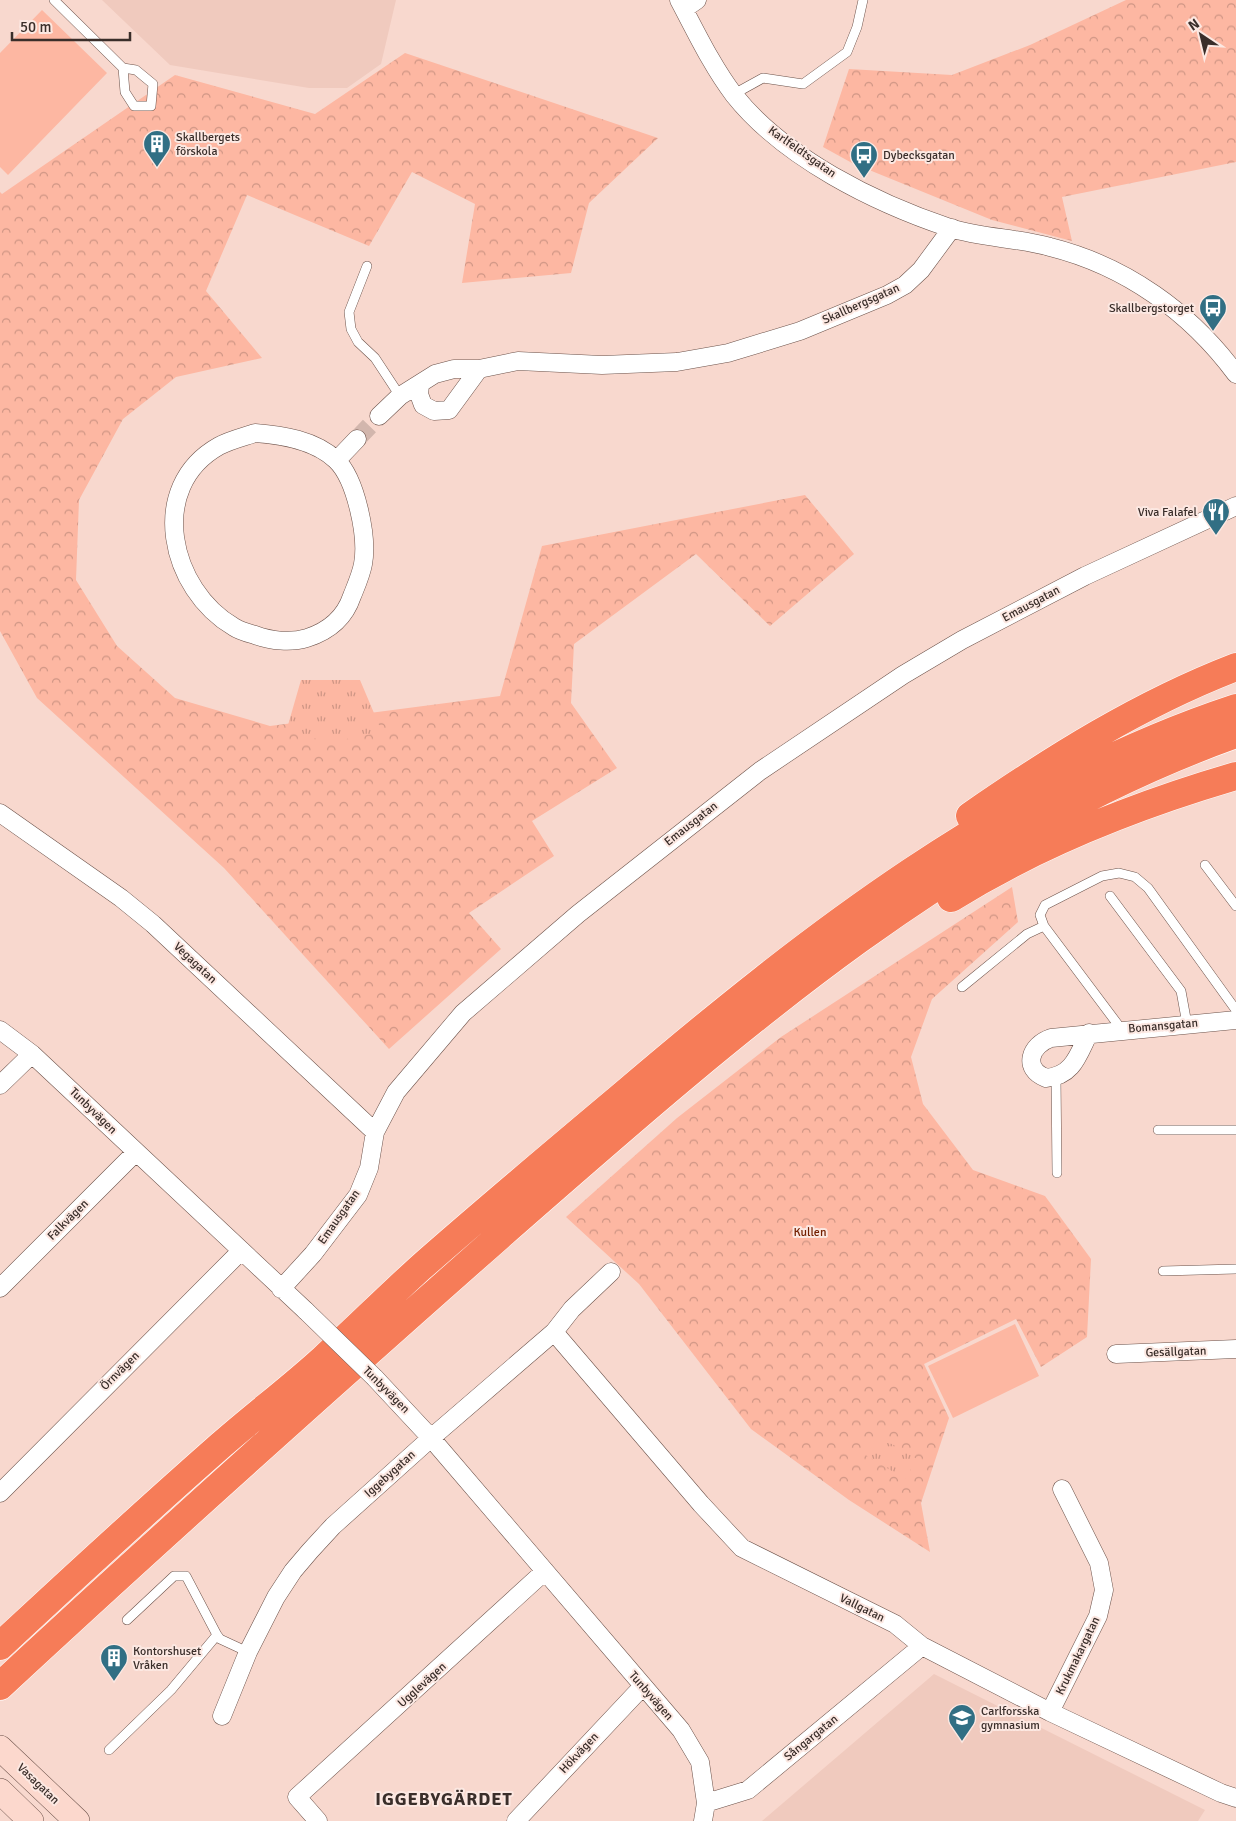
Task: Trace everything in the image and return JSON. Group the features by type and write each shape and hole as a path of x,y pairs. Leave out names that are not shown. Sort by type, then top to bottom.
{"highway":[{"path":"894,884 898,866 1050,762 1113,724 1236,667"},
{"path":"0,1646 224,1442 319,1363 418,1270 670,1054 761,982 894,884 975,832 1082,772 1142,744 1236,708"},
{"path":"0,1686 193,1507 604,1144 719,1048 851,946 936,887 1045,820 1139,772 1236,734"},
{"path":"851,946 873,947 956,895 1054,843 1163,800 1236,776"}],"street":[{"name":"Karlfeldtsgatan","path":"686,3 706,50 734,94 759,121 781,140 853,187 952,228"},
{"name":"Skallbergsgatan","path":"379,416 400,396 435,374 454,369 478,369 518,361 602,364 677,362 728,353 800,331 887,295 905,285 921,270 952,228"},
{"path":"952,228 1050,246 1099,262 1160,297 1209,342 1236,374"},
{"path":"420,385 419,394 423,405 434,411 449,410 478,369"},
{"path":"255,433 281,435 303,442 320,449 337,460 358,503 363,539 363,562 350,602 343,614 334,624 319,634 302,639 285,641 263,638 235,628 202,600 190,582 176,551 174,517 179,491 189,473 218,446 255,433"},
{"path":"337,460 357,439"},
{"name":"Emausgatan","path":"281,1289 313,1254 358,1195 370,1168 375,1132 396,1092 463,1013 578,914 760,771 846,711 962,640 1084,576 1236,506"},
{"name":"Vegagatan","path":"0,812 121,898 153,924 375,1132"},
{"name":"Bomansgatan","path":"1056,1077 1046,1078 1034,1069 1032,1061 1034,1048 1041,1041 1089,1033 1236,1020"},
{"name":"Tunbyvägen","path":"0,1030 32,1054 306,1311 431,1438 642,1686 682,1730 700,1762 706,1803"},
{"path":"1056,1077 1070,1068 1089,1033"},
{"path":"0,1085 32,1054"},
{"name":"Falkvägen","path":"0,1288 136,1152"},
{"name":"Örnvägen","path":"0,1493 241,1251"},
{"name":"Iggebygatan","path":"222,1716 248,1652 276,1597 298,1564 333,1526 554,1332 572,1309 611,1272"},
{"name":"Vallgatan","path":"554,1332 701,1504 742,1548 894,1624 922,1646 1050,1712 1221,1793 1236,1798"},
{"name":"Gesällgatan","path":"1116,1354 1236,1349"},
{"name":"Krukmakargatan","path":"1050,1712 1098,1616 1104,1590 1099,1563 1062,1489"},
{"name":"Ugglevägen","path":"318,1821 297,1797 545,1571"},
{"name":"Sångargatan","path":"706,1803 748,1790 922,1646"},
{"name":"Hökvägen","path":"516,1821 642,1686"},
{"name":"Vasagatan","path":"0,1748 77,1821"},
{"path":"0,1791 32,1821"},
{"path":"703,1821 706,1803"}],"lane":[{"path":"54,0 122,68 136,70 153,84 151,106 134,106 125,92 122,68"},
{"path":"734,94 764,78 803,84 847,52 857,27 863,0"},
{"path":"367,266 349,312 351,329 358,342 375,358 400,396"},
{"path":"1206,865 1236,906"},
{"path":"1122,1030 1044,926 1040,915 1045,905 1064,893 1102,876 1119,874 1135,877 1148,888 1236,1010"},
{"path":"1110,896 1181,991 1187,1024"},
{"path":"962,987 1027,934 1044,926"},
{"path":"1056,1077 1057,1173"},
{"path":"1158,1130 1236,1130"},
{"path":"1163,1270 1236,1269"},
{"path":"127,1620 174,1576 186,1576 220,1639 248,1652"},
{"path":"109,1750 171,1690 217,1635"}],"shaded area":[{"path":"102,0 396,0 381,64 347,88 309,88 170,65"},
{"name":"Carlforsska gymnasium","path":"934,1674 1205,1810 1198,1821 762,1821"}],"green space":[{"path":"1126,0 1236,0 1236,162 1062,197 1072,241 992,220 852,163 823,147 849,69 952,75 1030,45"},
{"path":"42,10 107,73 8,175 0,167 0,53"},
{"path":"405,53 658,138 589,203 571,273 462,283 475,204 412,172 369,246 247,195 206,291 262,358 176,377 123,419 79,500 76,580 117,646 175,698 270,726 500,696 542,546 805,495 854,554 770,626 696,554 574,644 571,703 617,768 532,821 554,856 469,913 501,949 389,1049 224,868 37,698 0,631 0,192 2,194 175,75 315,114"},
{"path":"301,680 360,680 382,732 331,742 286,732"},
{"name":"Kullen","path":"1012,887 1018,922 932,999 911,1057 923,1104 973,1170 1045,1196 1091,1259 1087,1337 1041,1367 1016,1319 924,1364 949,1418 921,1503 930,1552 849,1500 751,1429 639,1284 566,1217 677,1118 781,1037"},
{"path":"1015,1324 1039,1376 953,1418 928,1366"},
{"path":"873,1440 892,1444 917,1459 905,1479 864,1454"}],"tunnel":[{"path":"357,439 379,416"}],"place":[{"name":"Skallbergets förskola","path":"157,168"},
{"name":"Dybecksgatan","path":"864,179"},
{"name":"Skallbergstorget","path":"1213,332"},
{"name":"Viva Falafel","path":"1216,536"},
{"name":"Kontorshuset Vråken","path":"114,1682"},
{"name":"Carlforsska gymnasium","path":"962,1742"}],"district":[{"name":"IGGEBYGÄRDET","path":"444,1799"}]}
